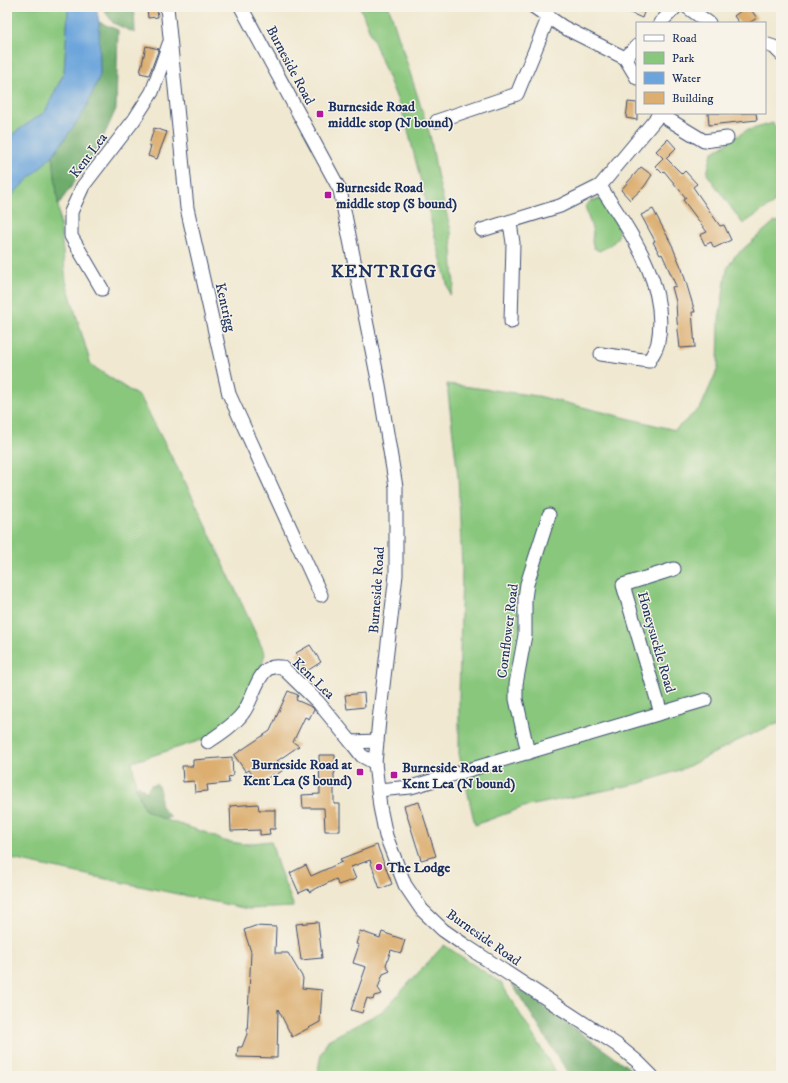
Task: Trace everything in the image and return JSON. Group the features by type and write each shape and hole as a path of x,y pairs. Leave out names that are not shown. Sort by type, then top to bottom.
{"street":[{"name":"Kentrigg","path":"167,7 187,208 229,394 321,595"},
{"name":"Burneside Road","path":"241,7 340,190 379,385 396,487 396,575 375,763 386,836 394,859 405,885 422,910 443,930 617,1045 652,1076"},
{"path":"534,7 563,27 625,58 636,76"},
{"path":"661,22 676,7"},
{"path":"687,7 708,22"},
{"path":"437,121 517,94 549,16"},
{"name":"Kent Lea","path":"102,290 71,236 71,212 84,186 134,120 152,92 170,41"},
{"path":"766,44 774,47 781,54"},
{"path":"625,58 636,47"},
{"path":"482,230 510,223 560,206 600,186 658,114 704,141 727,138"},
{"path":"600,186 636,241 656,289 660,321 658,344 649,361 601,354"},
{"path":"510,223 513,243 511,322"},
{"name":"Cornflower Road","path":"528,753 516,699 516,684 524,635 527,584 549,515"},
{"name":"Honeysuckle Road","path":"661,713 623,585 674,569"},
{"name":"Kent Lea","path":"208,742 220,734 242,714 248,706 264,672 268,668 282,668 318,702 362,756 375,763"},
{"path":"378,790 411,787 705,700"},
{"path":"351,742 377,741"}],"green space":[{"path":"7,7 67,7 68,13 64,73 45,112 7,138"},
{"path":"102,7 134,7 135,33 113,23"},
{"path":"360,7 389,7 430,135 438,179 451,231 454,286 450,295 405,119"},
{"path":"99,22 118,30 116,109 97,151 58,205 53,155 84,112 100,75"},
{"path":"773,123 780,134 781,182 775,202 743,224 707,174 712,153 745,131"},
{"path":"53,155 66,281 91,365 141,398 194,500 265,654 262,664 240,711 205,739 132,762 136,787 144,809 163,819 207,833 224,841 244,844 271,841 278,866 294,907 248,909 7,858 7,198"},
{"path":"600,199 617,223 619,234 614,242 599,251 594,248 592,242 593,232 585,206 591,201"},
{"path":"781,221 781,723 770,726 737,741 685,768 641,783 524,807 475,825 459,754 462,568 458,477 447,384 538,396 675,430 701,407 718,368 719,320 727,269 734,257 774,222"},
{"path":"157,784 160,793 160,803 165,812 171,817 163,819 144,809 136,787 139,785 146,792 151,785"},
{"path":"444,945 501,983 558,1076 317,1076 321,1054 328,1040 383,1011"},
{"path":"512,984 628,1067 635,1076 570,1076"}],"water":[{"path":"67,7 96,7 99,22 100,75 84,112 53,155 7,200 7,138 45,112 64,73 68,13"}],"building":[{"path":"147,7 157,7 158,17 148,18"},
{"path":"617,7 646,7 642,18"},
{"path":"746,7 749,7 757,18 751,22 738,22 734,16"},
{"path":"146,46 159,49 149,75 140,73"},
{"path":"628,102 636,103 637,120 626,118"},
{"path":"708,114 756,114 757,120 709,125"},
{"path":"154,128 167,132 157,159 148,156 151,146 149,145"},
{"path":"668,139 676,148 666,158 682,174 685,171 697,184 693,187 720,226 724,225 731,240 714,248 711,242 705,245 700,235 707,232 683,200 686,198 664,171 662,173 655,166 663,158 656,151"},
{"path":"641,167 652,175 644,187 630,200 621,190"},
{"path":"653,209 673,247 682,269 695,312 692,312 695,347 680,348 676,302 672,287 676,286 662,254 660,255 653,242 655,241 641,215"},
{"path":"310,645 321,662 307,671 296,653"},
{"path":"288,691 298,695 296,700 314,709 309,719 305,717 293,742 299,746 277,761 283,770 275,776 273,774 261,783 258,779 256,780 249,770 246,772 234,755 270,731"},
{"path":"364,693 365,707 347,709 345,695"},
{"path":"319,755 335,755 334,804 340,804 340,831 325,831 324,808 303,808 302,795 320,794"},
{"path":"232,757 233,776 228,777 229,783 207,785 208,791 195,792 194,781 183,782 182,766 193,766 193,760"},
{"path":"419,802 436,856 421,860 404,806"},
{"path":"258,804 259,810 275,810 275,829 269,829 270,834 260,835 260,830 231,831 230,806"},
{"path":"377,845 392,884 380,889 370,860 351,867 356,879 338,885 336,879 309,892 308,889 299,893 290,873 306,865 311,876 342,862 340,859"},
{"path":"318,922 322,958 301,960 296,924"},
{"path":"255,926 276,927 275,953 288,953 303,978 302,988 322,990 320,1022 292,1037 278,1009 277,1058 237,1057 238,1047 242,1047 247,1034 251,952 244,930"},
{"path":"360,931 380,938 382,932 405,940 401,953 391,950 386,965 390,971 383,974 378,988 382,994 374,996 373,1000 367,998 362,1013 351,1010 366,967 353,963 359,945 356,944"}],"railway":[{"path":"777,7 781,12"}],"place":[{"name":"Burneside Road middle stop (N bound)","path":"320,114"},
{"name":"Burneside Road middle stop (S bound)","path":"328,195"},
{"name":"Burneside Road at Kent Lea (S bound)","path":"360,772"},
{"name":"Burneside Road at Kent Lea (N bound)","path":"394,775"},
{"name":"The Lodge","path":"379,867"}],"district":[{"name":"KENTRIGG","path":"384,271"}]}
